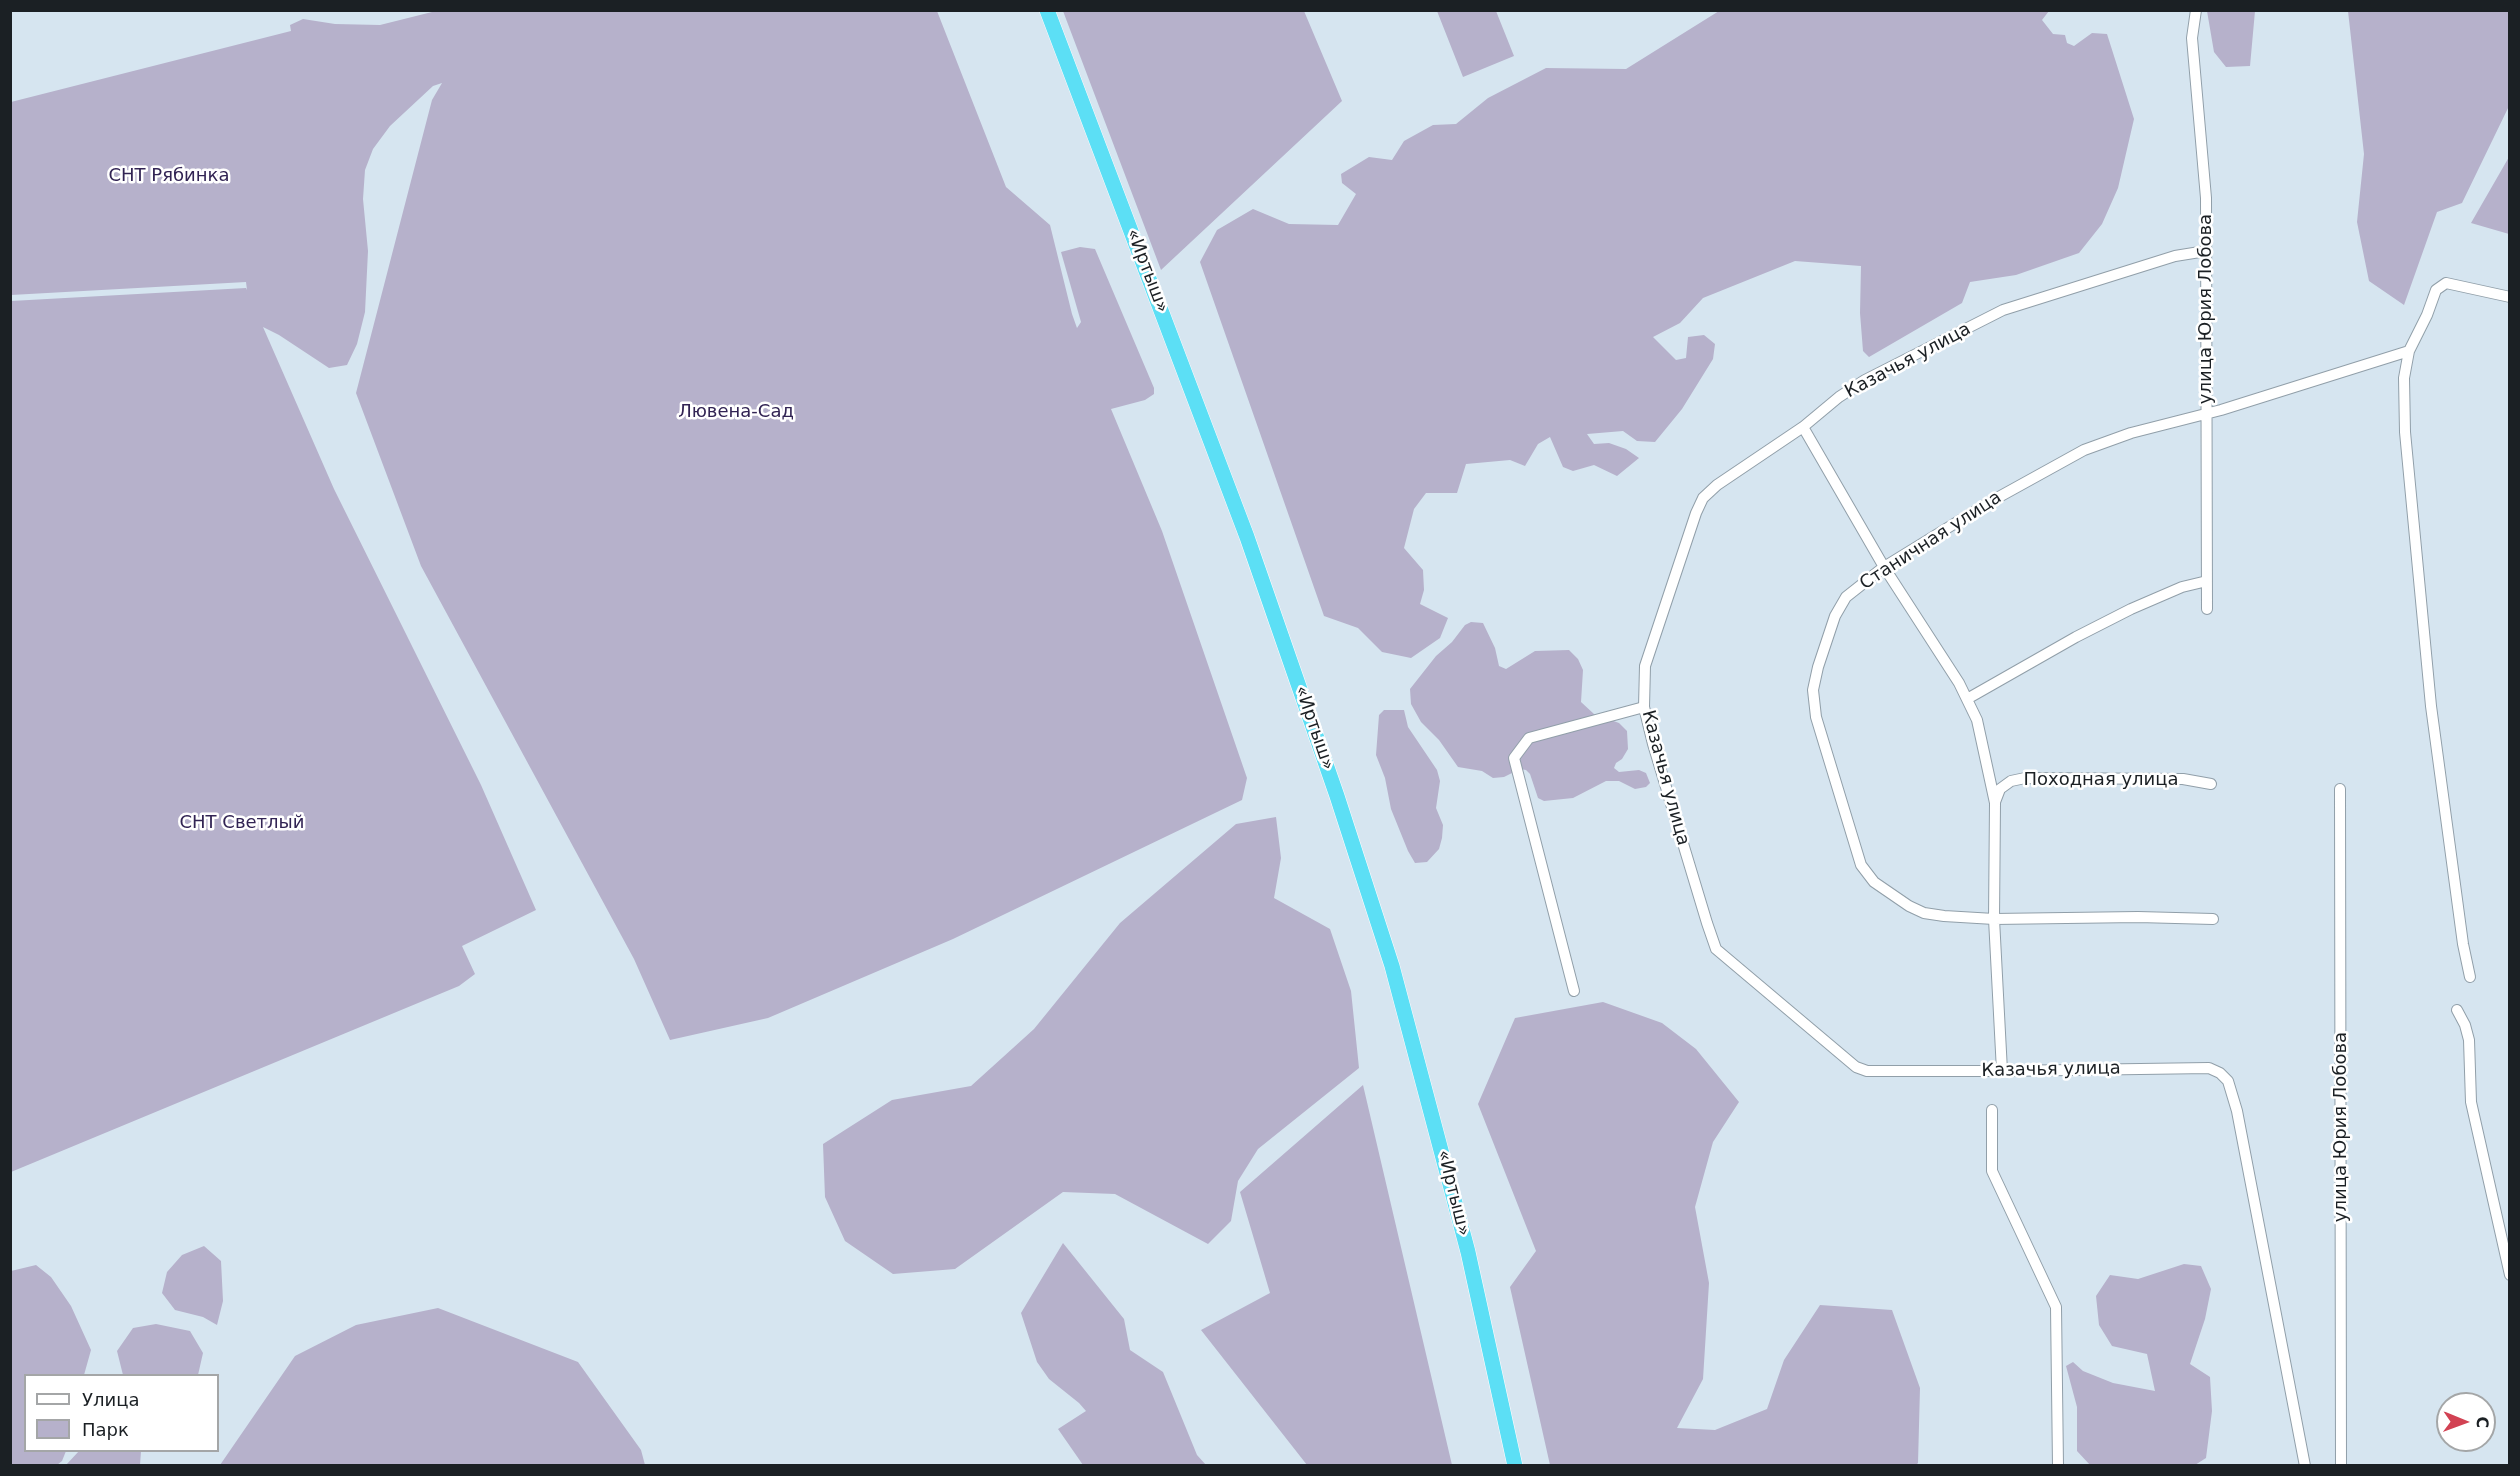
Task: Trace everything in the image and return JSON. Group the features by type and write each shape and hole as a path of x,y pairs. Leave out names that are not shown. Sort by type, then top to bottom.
{"highway":[{"name":"«Иртыш»","path":"1047,10 1210,434 1289,653 1363,875 1392,966 1468,1252 1515,1466"}],"street":[{"name":"улица Юрия Лобова","path":"2196,10 2192,38 2206,198 2207,609"},
{"name":"Казачья улица","path":"2206,251 2175,255 2003,310 1865,380 1839,397 1803,428 1717,485 1704,498 1696,513 1645,666 1644,707 1716,949 1856,1067 1867,1071 2209,1068 2220,1073 2228,1081 2233,1092 2305,1466"},
{"path":"2470,977 2463,944 2430,694 2405,432 2403,378 2409,351 2418,336 2436,290 2446,283 2510,297"},
{"name":"Станичная улица","path":"2213,919 2138,917 1994,919 1924,913 1874,882 1861,865 1816,717 1813,690 1818,666 1835,616 1846,597 1884,567 1988,503 2084,450 2131,433 2207,414 2409,351"},
{"path":"1803,428 1884,567 1967,699 1977,720 1995,803 1994,919 2002,1071"},
{"path":"1967,699 2076,637 2131,609 2182,587 2207,581"},
{"path":"1574,991 1514,758 1529,738 1644,707"},
{"name":"Походная улица","path":"1995,803 2000,789 2011,781 2025,778 2183,779 2211,784"},
{"name":"улица Юрия Лобова","path":"2340,789 2342,1466"},
{"path":"2457,1010 2465,1025 2469,1040 2471,1102 2510,1275"},
{"path":"1992,1110 1992,1171 2056,1307 2058,1466"}],"green space":[{"path":"436,11 937,11 1006,187 1050,225 1077,328 1081,322 1061,252 1080,247 1095,249 1154,388 1154,394 1145,400 1111,409 1162,531 1247,778 1242,800 953,939 768,1018 670,1040 634,959 421,566 356,393 432,100 442,83 433,86 390,126 373,149 365,170 363,199 368,251 365,312 357,344 347,365 329,368 263,327 334,489 481,785 536,910 462,946 475,974 459,986 11,1172 11,301 246,288 247,290 246,282 11,295 11,102 291,31 290,25 303,19 335,24 380,25"},
{"path":"1063,11 1304,11 1342,101 1161,270"},
{"path":"1437,11 1496,11 1514,56 1463,77"},
{"path":"1719,11 2049,11 2042,20 2053,34 2065,35 2067,43 2074,46 2092,33 2107,34 2134,119 2118,188 2102,224 2079,253 2016,275 1970,282 1962,303 1869,357 1863,351 1860,313 1861,266 1795,261 1703,298 1680,323 1653,337 1676,360 1686,358 1688,337 1704,335 1715,344 1713,359 1682,409 1655,442 1637,441 1623,431 1587,434 1594,444 1609,443 1626,449 1639,458 1617,476 1594,465 1573,471 1563,467 1550,437 1538,444 1525,466 1510,460 1466,464 1457,493 1426,493 1414,509 1404,548 1423,570 1424,590 1420,604 1448,618 1440,638 1411,658 1382,652 1358,628 1324,616 1200,262 1217,230 1253,209 1289,224 1338,225 1356,194 1342,183 1341,174 1369,157 1392,160 1404,141 1433,125 1456,124 1488,98 1546,68 1626,69"},
{"path":"2207,11 2255,11 2250,66 2226,67 2214,52"},
{"path":"2348,11 2509,11 2509,106 2462,203 2437,212 2404,305 2369,281 2357,222 2364,154"},
{"path":"2509,157 2509,234 2471,223"},
{"path":"1471,622 1483,623 1495,648 1499,666 1506,669 1535,651 1569,650 1578,659 1583,670 1581,702 1594,714 1619,723 1627,731 1628,749 1614,768 1619,772 1639,770 1646,773 1650,783 1646,787 1635,789 1619,781 1606,781 1573,798 1544,801 1538,798 1530,774 1526,770 1520,769 1504,777 1493,778 1482,771 1458,767 1439,740 1421,722 1411,704 1410,689 1436,656 1452,642 1465,625"},
{"path":"1384,710 1404,710 1408,727 1437,770 1440,781 1436,808 1443,825 1442,838 1439,849 1427,862 1415,863 1391,809 1385,778 1376,755 1379,715"},
{"path":"1276,817 1281,858 1274,898 1330,929 1351,991 1359,1068 1258,1149 1238,1181 1231,1221 1208,1244 1115,1194 1063,1192 955,1269 893,1274 845,1241 825,1197 823,1144 892,1100 971,1086 1034,1029 1120,923 1236,824"},
{"path":"1603,1002 1662,1023 1696,1049 1739,1102 1713,1142 1695,1207 1709,1283 1703,1379 1677,1428 1715,1430 1767,1409 1784,1360 1820,1305 1892,1310 1920,1388 1918,1463 1916,1465 1550,1465 1510,1287 1536,1251 1478,1104 1515,1018"},
{"path":"1363,1085 1452,1465 1307,1465 1201,1330 1270,1293 1240,1192"},
{"path":"1063,1243 1124,1319 1130,1350 1163,1372 1197,1455 1206,1465 1083,1465 1058,1429 1086,1411 1049,1379 1037,1362 1021,1313"},
{"path":"204,1246 221,1261 223,1301 217,1325 203,1317 175,1310 162,1293 167,1272 182,1255"},
{"path":"2184,1264 2201,1266 2211,1289 2205,1319 2190,1364 2210,1377 2212,1411 2206,1458 2195,1465 2090,1465 2077,1451 2077,1407 2066,1366 2073,1362 2083,1371 2113,1383 2155,1391 2147,1354 2112,1346 2099,1325 2096,1296 2110,1275 2138,1279"},
{"path":"36,1265 51,1277 71,1306 91,1350 84,1374 24,1374 24,1452 66,1452 62,1461 57,1465 11,1465 11,1271"},
{"path":"438,1308 578,1362 641,1450 645,1465 220,1465 295,1356 356,1325"},
{"path":"156,1324 190,1331 203,1353 198,1374 123,1374 117,1351 133,1328"},
{"path":"78,1452 141,1452 140,1465 66,1465"}],"park label":[{"name":"СНТ Рябинка","path":"169,176"},
{"name":"Лювена-Сад","path":"736,412"},
{"name":"СНТ Светлый","path":"242,823"}]}
